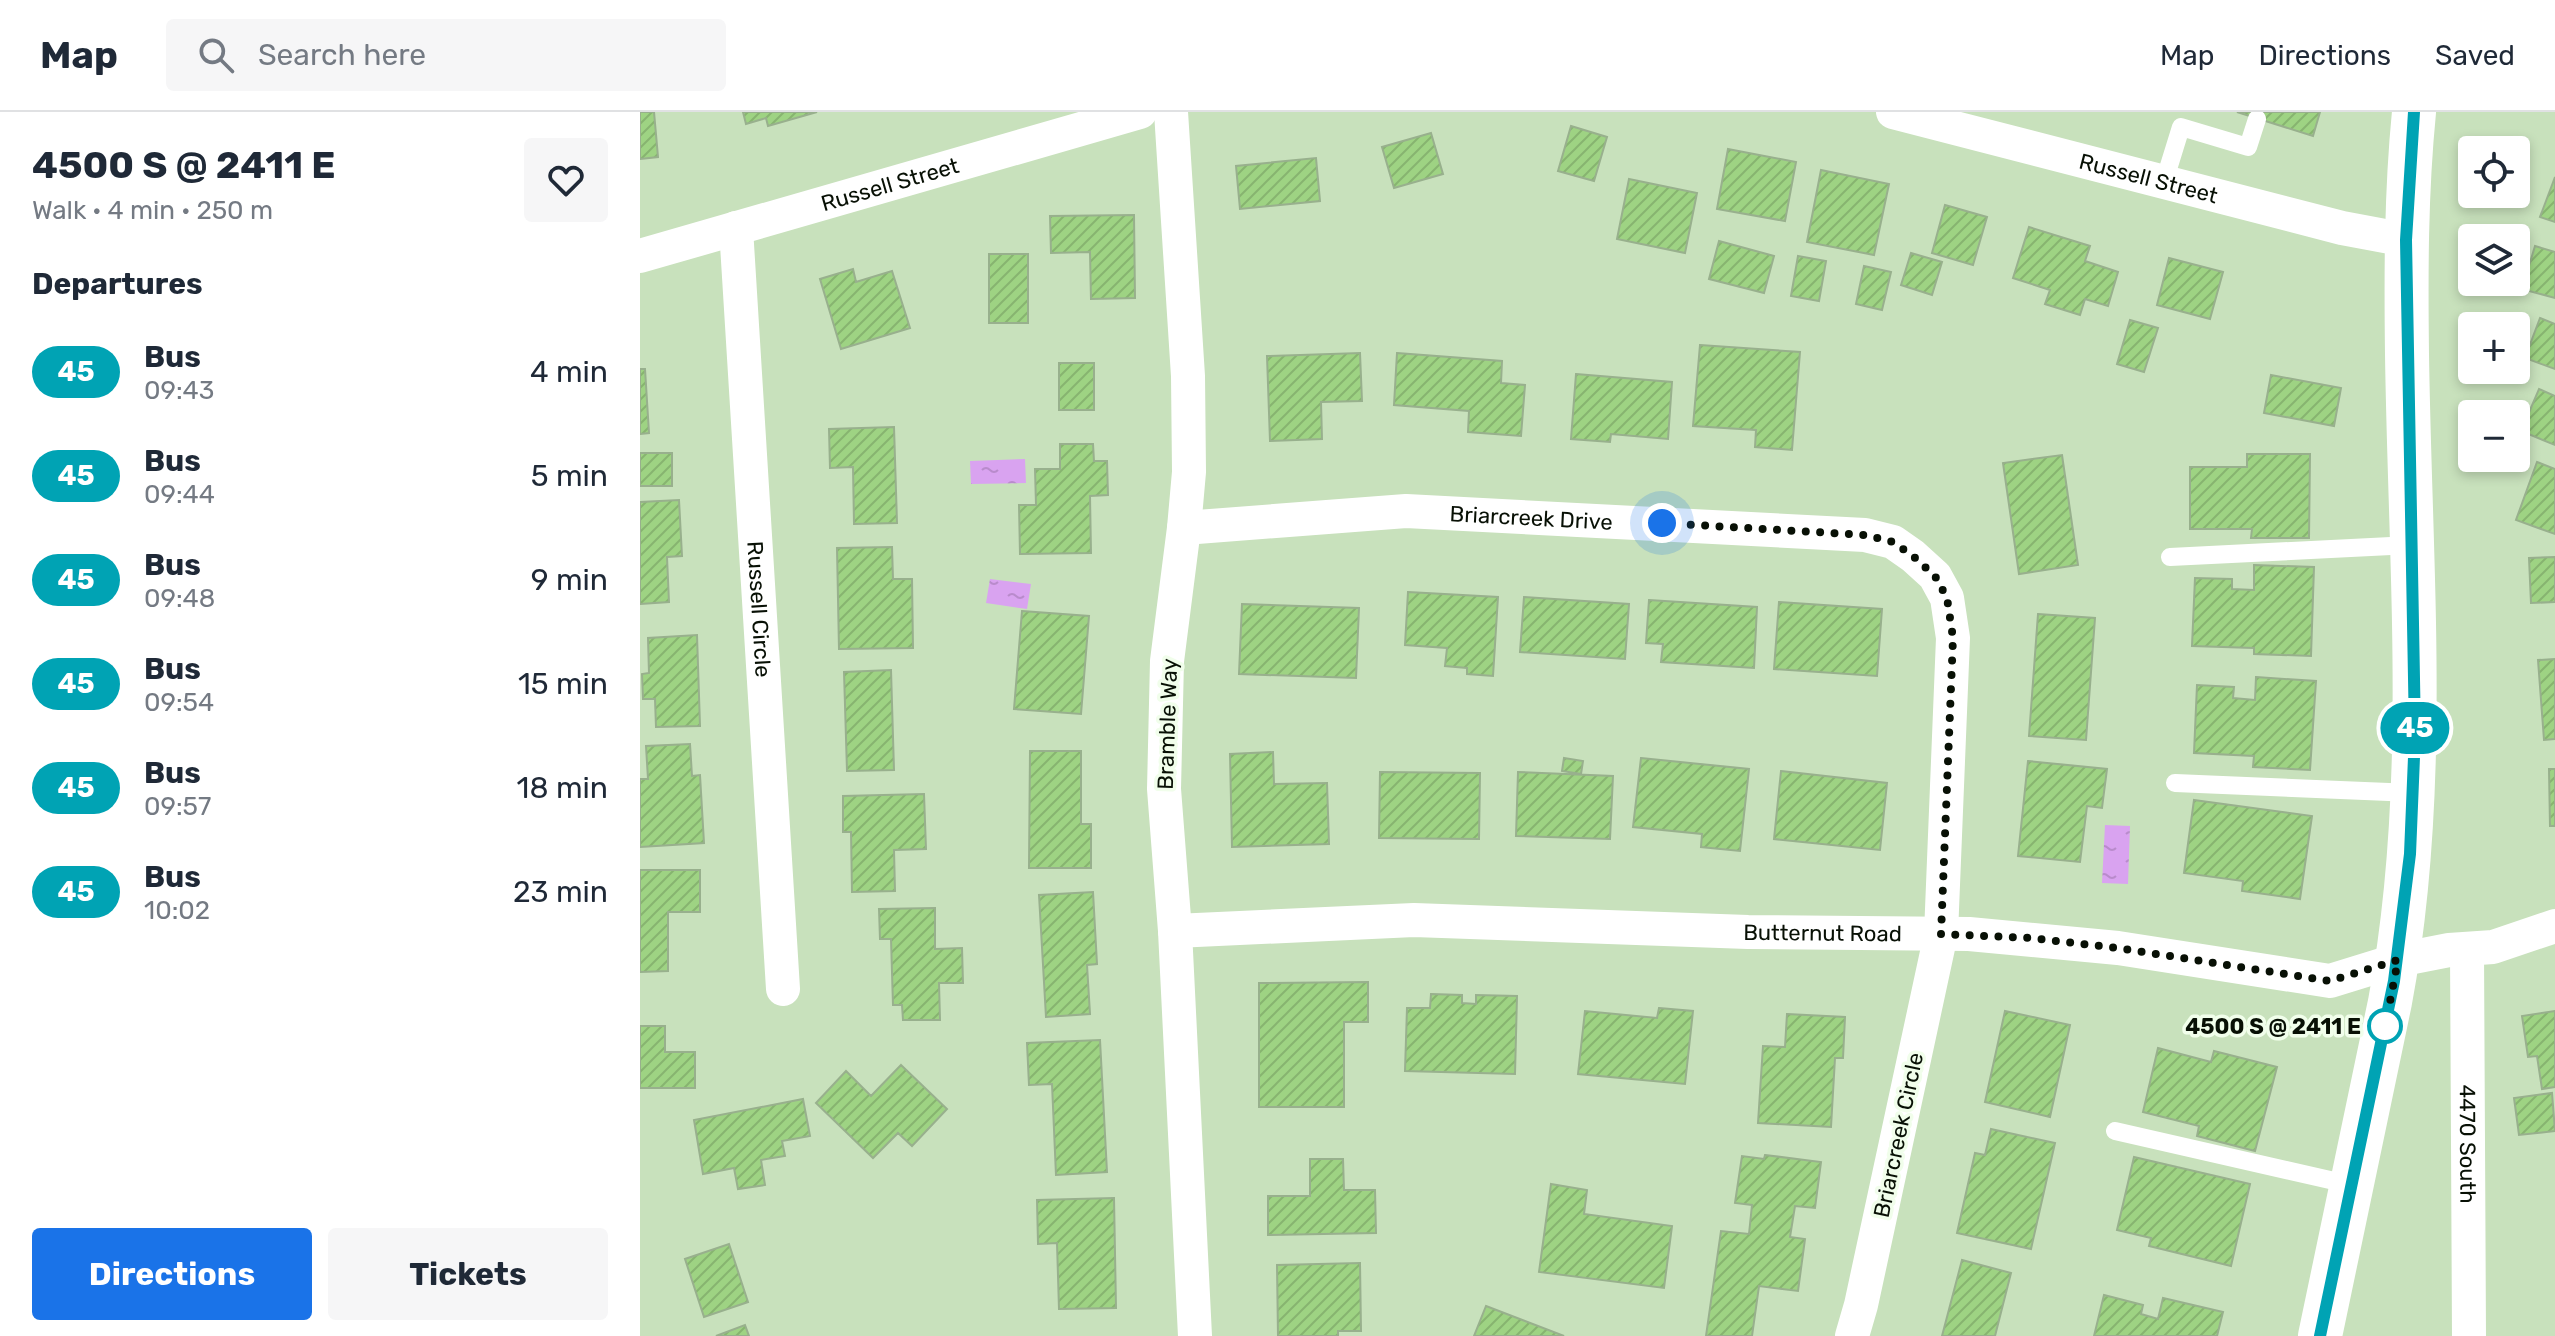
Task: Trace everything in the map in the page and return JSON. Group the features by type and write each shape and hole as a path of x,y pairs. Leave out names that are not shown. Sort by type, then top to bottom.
{"main road":[{"path":"2320,1336 2398,960 2410,854 2415,733 2406,240 2414,112"}],"street":[{"name":"Russell Street","path":"640,256 1140,112"},
{"name":"Bramble Way","path":"1171,112 1188,376 1189,472 1167,661 1164,789 1175,931 1195,1336"},
{"name":"Russell Street","path":"1893,112 2342,228 2406,240"},
{"name":"Russell Circle","path":"736,228 783,989"},
{"name":"Briarcreek Drive","path":"1184,528 1406,511 1865,535 1893,542 1935,576 1947,598 1953,638 1941,934"},
{"name":"Butternut Road","path":"1175,931 1414,920 1748,932 1969,934 2104,946 2330,981 2398,960 2449,950 2493,947 2555,926"},
{"name":"Briarcreek Circle","path":"1852,1336 1941,934"},
{"name":"4470 South","path":"2467,950 2469,1336"}],"lane":[{"path":"2164,182 2184,120 2248,147 2257,119"},
{"path":"2170,557 2411,545"},
{"path":"2175,783 2413,793"},
{"path":"2115,1131 2352,1185"}],"water":[{"path":"1025,459 1026,483 971,484 970,461"},
{"path":"990,579 1031,584 1027,609 986,603"},
{"path":"2105,825 2130,826 2128,884 2102,883"}],"building":[{"path":"640,112 654,112 658,157 640,159"},
{"path":"743,112 817,112 768,126 766,118 746,124"},
{"path":"2237,112 2320,112 2313,136"},
{"path":"1571,126 1607,137 1594,181 1558,171"},
{"path":"1431,133 1443,174 1394,188 1382,147"},
{"path":"1728,149 1796,162 1785,221 1717,209"},
{"path":"1316,158 1320,201 1240,209 1236,166"},
{"path":"1821,170 1889,184 1874,255 1807,242"},
{"path":"2555,177 2555,222 2540,217"},
{"path":"1629,179 1697,193 1685,253 1617,239"},
{"path":"1945,205 1987,217 1973,265 1932,253"},
{"path":"1134,215 1135,298 1091,299 1090,252 1051,253 1050,216"},
{"path":"2029,227 2090,246 2085,261 2118,272 2108,306 2085,299 2080,315 2045,304 2050,290 2013,278"},
{"path":"1719,241 1774,256 1764,293 1709,279"},
{"path":"2535,246 2555,252 2555,298 2530,291 2530,263"},
{"path":"1911,253 1942,262 1932,295 1901,285"},
{"path":"989,254 1028,254 1028,323 989,323"},
{"path":"1798,256 1826,261 1819,301 1791,296"},
{"path":"2169,258 2223,272 2210,319 2157,305"},
{"path":"1864,266 1891,272 1882,310 1856,304"},
{"path":"853,269 856,282 892,271 910,328 841,349 820,279"},
{"path":"2540,318 2555,324 2555,369 2530,360 2530,345"},
{"path":"2130,320 2158,328 2144,372 2117,364"},
{"path":"1700,345 1800,352 1792,450 1755,447 1756,430 1693,426"},
{"path":"1360,353 1362,401 1321,402 1322,439 1270,441 1267,356"},
{"path":"1397,353 1502,361 1501,383 1525,385 1521,436 1468,432 1469,411 1394,405"},
{"path":"1059,363 1094,363 1094,410 1059,410"},
{"path":"640,369 645,369 649,433 640,434"},
{"path":"1576,374 1672,382 1668,439 1611,434 1610,442 1571,439"},
{"path":"2271,375 2341,388 2334,426 2264,413"},
{"path":"2539,389 2555,396 2555,445 2530,435 2530,410"},
{"path":"894,427 897,523 854,524 853,467 830,468 829,429"},
{"path":"1060,444 1093,444 1094,461 1107,461 1108,495 1090,496 1091,553 1020,554 1019,505 1036,505 1035,469 1060,469"},
{"path":"640,453 672,453 672,486 640,486"},
{"path":"2247,454 2310,454 2309,538 2251,538 2252,529 2190,529 2190,467 2247,467"},
{"path":"2062,455 2078,565 2019,574 2003,463"},
{"path":"2537,462 2555,469 2555,534 2516,520"},
{"path":"679,500 682,556 667,557 669,602 640,604 640,502"},
{"path":"892,547 893,579 912,579 913,648 839,649 837,548"},
{"path":"2555,557 2555,602 2531,603 2529,558"},
{"path":"2254,565 2314,567 2311,656 2254,654 2254,648 2192,646 2195,578 2232,579 2232,589 2254,590"},
{"path":"1408,592 1498,597 1493,676 1467,674 1467,668 1445,666 1447,648 1405,645"},
{"path":"1524,597 1629,604 1625,659 1520,652"},
{"path":"1649,600 1757,607 1754,668 1661,662 1663,644 1646,643"},
{"path":"1779,602 1882,609 1877,676 1774,669"},
{"path":"1242,604 1359,608 1356,678 1239,674"},
{"path":"1022,611 1089,616 1081,714 1014,709"},
{"path":"2038,614 2095,618 2086,740 2029,736"},
{"path":"697,635 700,726 656,727 655,699 643,699 642,674 649,673 648,638"},
{"path":"2555,659 2555,739 2544,740 2538,660"},
{"path":"891,670 894,770 847,771 844,672"},
{"path":"2256,677 2316,681 2310,770 2253,767 2254,756 2194,753 2197,685 2234,687 2233,698 2255,700"},
{"path":"690,744 692,776 700,775 704,843 640,847 640,779 648,779 646,746"},
{"path":"1030,751 1081,751 1081,824 1091,824 1091,868 1029,868"},
{"path":"1273,752 1274,784 1327,783 1329,844 1232,847 1230,754"},
{"path":"1564,758 1583,761 1581,774 1562,771"},
{"path":"1641,758 1749,769 1740,851 1701,847 1702,834 1633,827"},
{"path":"2028,761 2107,769 2102,808 2087,806 2080,862 2018,856"},
{"path":"2549,769 2555,769 2555,826 2550,826"},
{"path":"1781,771 1887,783 1880,850 1774,839"},
{"path":"1380,772 1480,773 1479,839 1379,838"},
{"path":"1518,772 1613,776 1610,839 1516,836"},
{"path":"924,794 926,849 894,850 895,891 852,892 851,832 843,832 843,796"},
{"path":"2194,800 2312,816 2300,899 2242,891 2243,881 2184,873"},
{"path":"640,870 700,870 700,912 668,912 668,971 640,972"},
{"path":"1093,892 1097,964 1087,965 1090,1014 1046,1017 1039,895"},
{"path":"935,908 935,949 962,948 963,983 939,983 940,1020 903,1020 902,1005 893,1005 891,939 880,939 879,909"},
{"path":"1368,982 1368,1022 1344,1022 1344,1107 1259,1107 1259,983"},
{"path":"1431,994 1462,995 1462,1003 1476,1004 1476,995 1517,996 1515,1074 1405,1071 1407,1008 1430,1008"},
{"path":"1659,1008 1693,1011 1685,1084 1578,1074 1585,1011 1657,1018"},
{"path":"2005,1011 2070,1025 2050,1117 1985,1102"},
{"path":"2555,1011 2555,1087 2542,1089 2537,1056 2528,1057 2522,1016"},
{"path":"1787,1014 1845,1017 1843,1058 1835,1058 1831,1127 1758,1123 1763,1046 1785,1047"},
{"path":"640,1026 665,1026 665,1052 695,1052 695,1088 640,1088"},
{"path":"1100,1040 1107,1172 1056,1175 1052,1084 1029,1085 1027,1043"},
{"path":"2158,1048 2211,1062 2214,1051 2277,1067 2255,1151 2197,1136 2199,1126 2143,1112"},
{"path":"901,1065 947,1109 912,1146 898,1133 873,1158 816,1103 846,1071 871,1096"},
{"path":"2552,1093 2555,1131 2519,1135 2514,1098"},
{"path":"803,1099 810,1136 782,1141 785,1156 761,1160 765,1185 738,1189 734,1168 703,1174 694,1120"},
{"path":"1991,1129 2055,1143 2031,1249 1957,1233 1975,1153 1985,1155"},
{"path":"1765,1155 1821,1162 1815,1208 1795,1206 1790,1237 1805,1239 1798,1291 1759,1286 1752,1336 1706,1336 1721,1231 1749,1234 1752,1205 1735,1203 1742,1156 1764,1159"},
{"path":"2134,1157 2250,1184 2231,1266 2149,1246 2151,1238 2117,1230"},
{"path":"1310,1159 1343,1159 1344,1190 1375,1190 1376,1233 1268,1235 1268,1196 1310,1196"},
{"path":"1551,1184 1587,1190 1584,1214 1672,1226 1664,1288 1539,1272"},
{"path":"1114,1198 1116,1308 1059,1309 1057,1243 1038,1244 1037,1200"},
{"path":"729,1244 748,1302 704,1317 685,1259"},
{"path":"1962,1260 2011,1273 1995,1336 1942,1336"},
{"path":"1360,1263 1361,1331 1338,1331 1338,1336 1278,1336 1277,1265"},
{"path":"2104,1295 2143,1305 2141,1314 2158,1319 2163,1298 2223,1312 2217,1336 2094,1336"},
{"path":"1486,1306 1564,1336 1474,1336"},
{"path":"745,1325 749,1336 716,1336"}],"bus line":[{"name":"45","path":"2320,1336 2398,960 2410,854 2415,733 2406,240 2414,112"}],"place":[{"name":"4500 S @ 2411 E","path":"2385,1026"}],"route":[{"path":"1662,523 1865,535 1893,542 1935,576 1947,598 1953,638 1941,934 2061,941 2330,981 2398,960 2384,1033 2385,1026"}]}
